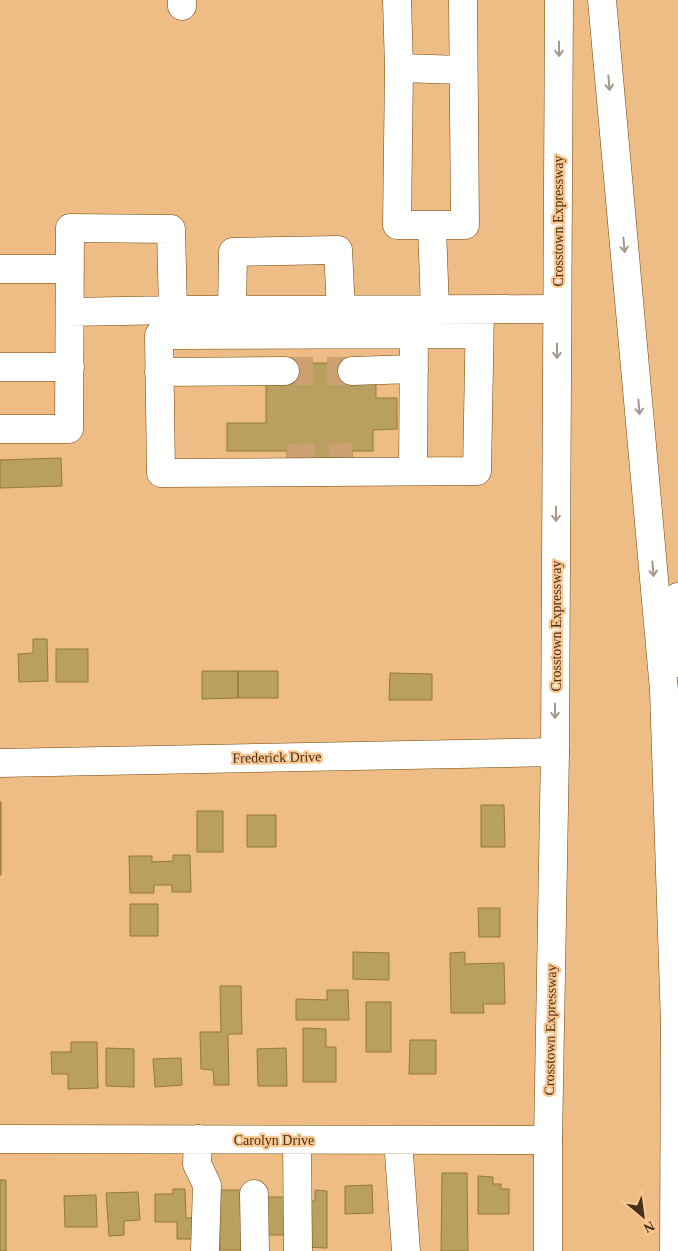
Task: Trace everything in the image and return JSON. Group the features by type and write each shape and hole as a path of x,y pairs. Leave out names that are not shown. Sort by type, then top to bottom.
{"main road":[{"path":"397,0 399,68 397,225 432,226 465,225 463,0"},
{"name":"Crosstown Expressway","path":"548,1251 548,1140 555,752 559,0"},
{"path":"602,0 664,690 675,1025"},
{"path":"399,68 463,70"},
{"path":"432,226 435,310"},
{"path":"0,429 69,429 70,228 171,229 172,310"},
{"path":"232,310 233,252 338,250 341,310"},
{"path":"0,269 70,269"},
{"path":"413,464 161,473 159,335 414,334 557,309"},
{"path":"71,312 435,310 480,322"},
{"path":"352,456 477,471 480,322"},
{"path":"413,464 414,334"},
{"path":"0,367 70,367"},
{"path":"352,370 414,369"},
{"path":"160,372 285,370"},
{"path":"161,458 287,458"},
{"path":"674,1251 678,597"},
{"name":"Frederick Drive","path":"0,763 555,752"},
{"name":"Carolyn Drive","path":"0,1139 548,1140"},
{"path":"198,1140 197,1164 207,1185 205,1251"},
{"path":"297,1140 298,1251"},
{"path":"398,1140 406,1251"},
{"path":"254,1194 255,1251"}],"building":[{"path":"285,363 352,363 376,377 376,398 397,398 397,429 373,430 373,451 352,451 352,464 287,465 287,451 227,451 227,423 266,423 266,378"},
{"path":"61,458 62,486 0,488 0,460"},
{"path":"33,639 47,639 48,681 19,682 18,654 33,653"},
{"path":"56,649 88,649 88,682 56,682"},
{"path":"202,671 238,671 238,698 202,699"},
{"path":"238,671 278,671 278,698 238,698"},
{"path":"390,673 432,674 432,700 389,700"},
{"path":"1,802 1,875 0,875"},
{"path":"481,805 504,805 505,847 481,847"},
{"path":"197,811 223,811 223,852 197,852"},
{"path":"247,815 276,815 276,847 247,847"},
{"path":"173,855 190,855 191,892 172,892 172,885 154,885 154,893 130,893 129,856 152,856 152,862 173,861"},
{"path":"130,904 158,904 158,936 130,936"},
{"path":"478,908 500,908 500,937 479,937"},
{"path":"353,952 389,953 389,980 353,979"},
{"path":"465,952 465,964 504,963 505,1004 483,1004 484,1013 451,1013 450,953"},
{"path":"220,986 241,986 242,1034 228,1034 229,1085 214,1085 213,1070 201,1069 200,1032 221,1032"},
{"path":"327,990 348,990 349,1020 296,1020 296,999 327,1000"},
{"path":"366,1002 391,1002 391,1052 366,1052"},
{"path":"303,1028 326,1029 326,1047 336,1047 336,1082 303,1082"},
{"path":"410,1040 436,1040 436,1074 409,1074"},
{"path":"71,1042 97,1042 98,1088 68,1089 68,1074 52,1074 51,1052 71,1052"},
{"path":"106,1048 134,1049 134,1087 106,1086"},
{"path":"286,1048 287,1086 258,1086 257,1049"},
{"path":"181,1058 182,1085 155,1087 153,1059"},
{"path":"442,1173 467,1173 468,1251 441,1251"},
{"path":"478,1176 493,1177 493,1184 501,1184 501,1189 509,1189 509,1214 478,1214"},
{"path":"0,1180 6,1180 6,1251 0,1251"},
{"path":"372,1185 373,1213 345,1214 345,1186"},
{"path":"173,1189 185,1189 186,1218 196,1218 197,1239 177,1239 177,1222 155,1222 155,1194 173,1194"},
{"path":"219,1190 241,1190 241,1250 220,1250"},
{"path":"315,1190 327,1191 327,1248 304,1247 304,1201 315,1201"},
{"path":"138,1192 140,1220 124,1221 124,1235 109,1236 106,1193"},
{"path":"96,1195 97,1227 65,1227 64,1196"},
{"path":"263,1197 285,1197 285,1235 263,1235"}],"tunnel":[{"path":"285,371 352,371"},
{"path":"287,458 352,457"}]}
